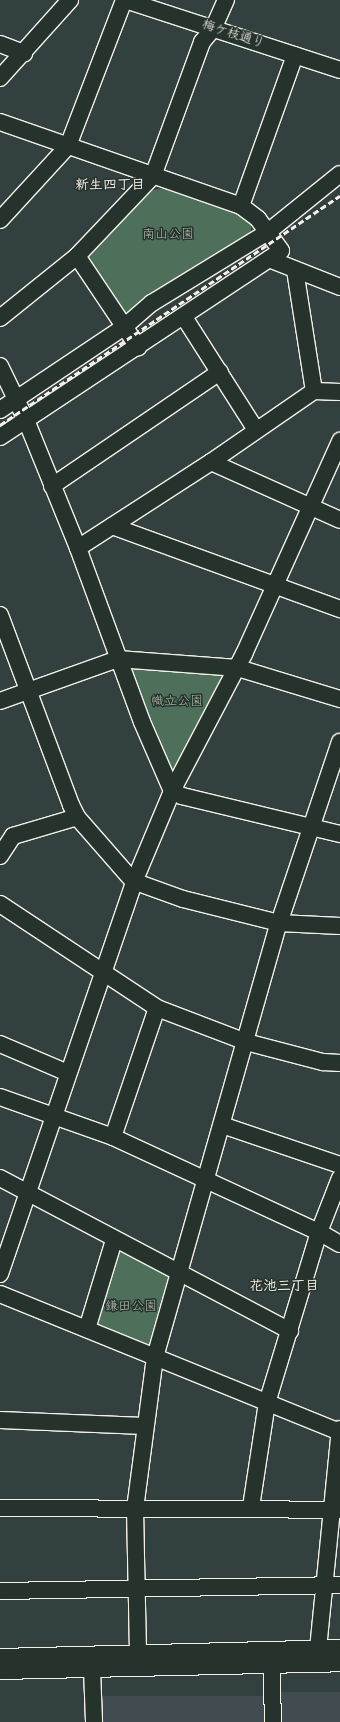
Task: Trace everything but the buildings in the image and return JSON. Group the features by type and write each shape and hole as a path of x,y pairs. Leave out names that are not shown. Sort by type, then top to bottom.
{"street":[{"path":"0,78 70,0"},
{"path":"0,220 68,146 125,0"},
{"name":"梅ケ枝通り","path":"125,0 340,70"},
{"path":"0,318 77,256 153,176 202,42 214,29 226,0"},
{"path":"0,44 24,53"},
{"path":"242,206 295,55"},
{"path":"0,122 242,206 258,219 280,251 184,317 0,437"},
{"path":"0,410 124,327 152,303 268,232 340,174"},
{"path":"77,256 138,347"},
{"path":"269,259 340,287"},
{"path":"294,270 314,391"},
{"path":"184,317 256,430"},
{"path":"0,366 15,400 26,420 78,548 118,659 172,791 182,796 340,834"},
{"path":"52,486 220,372"},
{"path":"78,548 211,462 314,391 340,392"},
{"path":"0,1274 6,1239 28,1193 134,882 172,791 238,668 340,441"},
{"path":"211,462 310,508 340,520"},
{"path":"112,526 275,584 340,609"},
{"path":"0,615 77,817 134,882 183,899 279,922 340,926"},
{"path":"0,700 30,691 118,659 238,668 340,699"},
{"path":"138,1652 135,1510 144,1426 155,1357 279,922 340,742"},
{"path":"0,856 13,836 77,817"},
{"path":"0,904 157,1008 246,1042 323,1062 340,1063"},
{"path":"113,1137 157,1008"},
{"path":"0,1044 68,1073"},
{"path":"0,1097 113,1137 319,1232 340,1244"},
{"path":"222,1125 340,1164"},
{"path":"0,1178 114,1240 179,1272 290,1331"},
{"path":"251,1507 267,1403 319,1232 340,1178"},
{"path":"87,1329 114,1240"},
{"path":"0,1294 267,1403 340,1431 333,1585 318,1649"},
{"path":"0,1420 144,1426"},
{"path":"0,1508 135,1510 251,1507 336,1509"},
{"path":"0,1591 137,1590 333,1585"},
{"path":"0,1671 92,1669 271,1658 318,1649 340,1648"},
{"path":"0,1657 138,1652 271,1658 340,1663"},
{"path":"271,1658 273,1722"},
{"path":"92,1669 94,1722"}],"shaded area":[{"path":"279,1692 340,1692 340,1722 279,1722"},
{"path":"99,1696 269,1696 269,1722 99,1722"}],"green space":[{"name":"南山公園","path":"165,188 240,215 251,225 251,233 125,314 85,260 148,191"},
{"name":"幟立公園","path":"127,665 228,674 174,771 170,771"},
{"name":"鎌田公園","path":"117,1248 172,1275 152,1351 94,1325"}],"railway":[{"path":"0,425 340,196"}],"district":[{"name":"新生四丁目","path":"110,185"},
{"name":"花池三丁目","path":"284,1286"}]}
